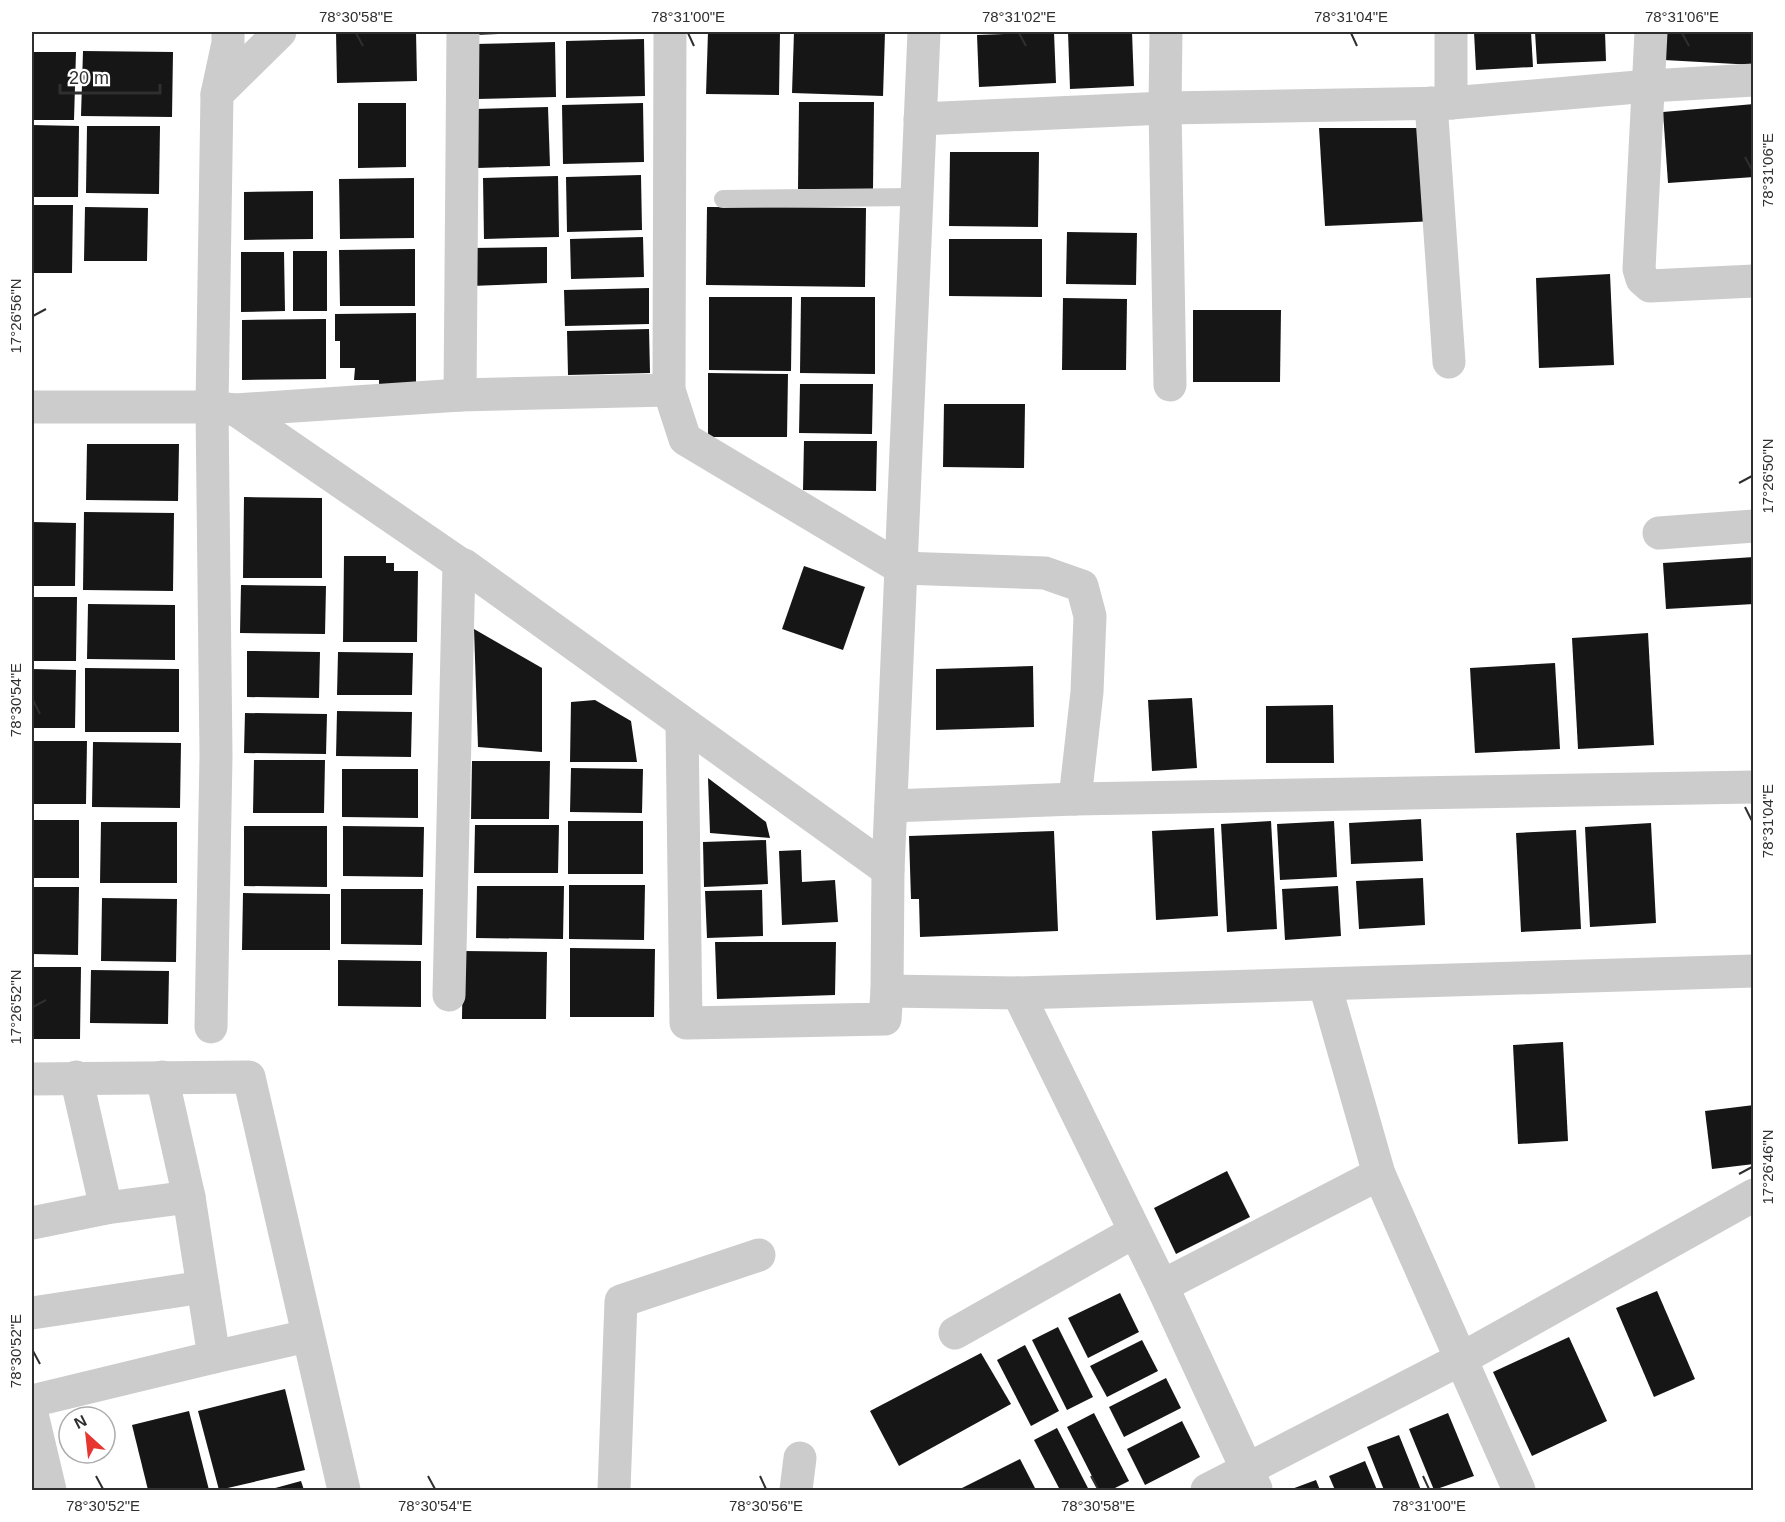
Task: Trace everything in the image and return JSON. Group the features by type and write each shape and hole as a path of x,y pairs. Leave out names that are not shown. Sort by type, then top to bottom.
{"street":[{"path":"211,1027 224,408 218,94 228,32"},
{"path":"218,94 280,32"},
{"path":"460,395 463,32"},
{"path":"670,32 669,390 685,439 901,568 1045,573 1082,586 1090,616 1087,692 1075,800"},
{"path":"682,723 686,1023 885,1019 888,870 924,32"},
{"path":"1166,32 1165,108 1170,385"},
{"path":"1449,362 1441,103 1451,32"},
{"path":"1651,32 1639,269 1642,279 1650,286 1754,281"},
{"path":"920,119 1165,108 1441,103 1754,80"},
{"path":"32,407 224,408 460,395 669,390"},
{"path":"224,408 459,563 464,564 888,870"},
{"path":"1659,532 1754,526"},
{"path":"449,995 459,563"},
{"path":"891,806 1075,800 1754,788"},
{"path":"887,991 1018,993 1754,971"},
{"path":"1325,985 1379,1174 1519,1491"},
{"path":"1018,993 1162,1286 1253,1480"},
{"path":"76,1077 106,1208"},
{"path":"162,1077 189,1197 214,1357"},
{"path":"32,1079 249,1077 344,1491"},
{"path":"1162,1286 1379,1174"},
{"path":"1207,1491 1253,1480 1461,1359 1754,1195"},
{"path":"32,1223 106,1208 189,1197"},
{"path":"955,1333 1134,1232"},
{"path":"614,1491 621,1301 759,1254"},
{"path":"32,1313 203,1287"},
{"path":"32,1401 307,1336"},
{"path":"32,1414 36,1455 50,1491"},
{"path":"796,1491 800,1458"}],"lane":[{"path":"723,199 917,197"}],"building":[{"path":"336,32 416,32 417,81 337,83"},
{"path":"475,32 521,32 521,33 475,35"},
{"path":"570,32 603,32 604,33 570,34"},
{"path":"708,32 780,32 779,95 706,94"},
{"path":"794,32 885,32 883,96 792,93"},
{"path":"1054,32 1056,83 979,87 977,35"},
{"path":"1068,32 1132,32 1134,86 1070,89"},
{"path":"1474,32 1531,32 1533,67 1476,70"},
{"path":"1535,32 1605,32 1606,61 1537,64"},
{"path":"1666,32 1754,32 1754,65 1664,60"},
{"path":"644,39 645,96 566,98 566,41"},
{"path":"555,42 556,97 477,99 475,44"},
{"path":"83,51 173,52 172,117 81,116"},
{"path":"32,52 76,52 74,120 32,120"},
{"path":"799,102 874,102 873,189 798,189"},
{"path":"358,103 406,103 406,167 358,168"},
{"path":"643,103 644,162 563,164 562,105"},
{"path":"1754,104 1754,177 1668,183 1663,112"},
{"path":"548,107 550,166 477,168 475,109"},
{"path":"32,125 79,126 78,197 32,197"},
{"path":"87,126 160,126 159,194 86,193"},
{"path":"1319,128 1429,128 1436,221 1325,226"},
{"path":"950,152 1039,152 1038,227 949,226"},
{"path":"641,175 642,230 567,232 566,177"},
{"path":"558,176 559,237 484,239 483,178"},
{"path":"414,178 414,238 340,239 339,179"},
{"path":"313,191 313,239 244,240 244,192"},
{"path":"32,205 73,205 72,273 32,273"},
{"path":"85,207 148,208 147,261 84,261"},
{"path":"707,207 866,208 865,287 706,285"},
{"path":"1067,232 1137,233 1136,285 1066,284"},
{"path":"643,237 644,277 571,279 570,239"},
{"path":"949,239 1042,239 1042,297 949,296"},
{"path":"547,247 547,283 471,286 470,248"},
{"path":"415,249 415,306 340,306 339,250"},
{"path":"293,251 327,251 327,311 293,311"},
{"path":"241,252 284,252 285,311 241,312"},
{"path":"1610,274 1614,365 1539,368 1536,278"},
{"path":"649,288 649,324 565,326 564,290"},
{"path":"709,297 792,297 791,371 709,370"},
{"path":"801,297 875,297 875,374 800,373"},
{"path":"1063,298 1127,299 1126,370 1062,370"},
{"path":"1193,310 1281,310 1280,382 1193,382"},
{"path":"416,313 416,385 379,385 379,380 354,380 355,368 340,368 340,341 335,341 335,314"},
{"path":"326,319 326,379 242,380 242,320"},
{"path":"649,329 650,373 568,375 567,331"},
{"path":"708,373 788,374 787,437 708,437"},
{"path":"800,384 873,384 872,434 799,433"},
{"path":"944,404 1025,404 1024,468 943,467"},
{"path":"804,441 877,441 876,491 803,490"},
{"path":"87,444 179,444 178,501 86,500"},
{"path":"244,497 322,498 322,578 243,578"},
{"path":"84,512 174,513 173,591 83,590"},
{"path":"32,522 76,523 75,586 32,586"},
{"path":"344,556 386,556 386,563 394,563 394,571 418,571 417,642 343,642"},
{"path":"1754,557 1754,604 1666,609 1663,563"},
{"path":"804,566 865,587 843,650 782,629"},
{"path":"241,585 326,586 325,634 240,633"},
{"path":"32,597 77,597 76,661 32,661"},
{"path":"88,604 175,605 175,660 87,659"},
{"path":"474,629 542,668 542,752 478,747"},
{"path":"1648,633 1654,745 1578,749 1572,638"},
{"path":"247,651 320,652 319,698 247,697"},
{"path":"338,652 413,653 412,695 337,695"},
{"path":"1555,663 1560,749 1475,753 1470,668"},
{"path":"1033,666 1034,727 936,730 936,669"},
{"path":"85,668 179,669 179,732 85,732"},
{"path":"32,669 76,670 75,728 32,728"},
{"path":"1192,698 1197,768 1152,771 1148,700"},
{"path":"595,700 631,721 637,762 570,762 571,702"},
{"path":"1333,705 1334,763 1266,763 1266,706"},
{"path":"337,711 412,712 411,757 336,756"},
{"path":"245,713 327,714 326,754 244,753"},
{"path":"32,741 87,741 86,804 32,804"},
{"path":"93,742 181,743 180,808 92,807"},
{"path":"254,760 325,760 324,813 253,813"},
{"path":"472,761 550,761 549,819 471,819"},
{"path":"571,768 643,769 642,813 570,812"},
{"path":"342,769 418,769 418,818 342,817"},
{"path":"708,778 766,822 770,838 710,833"},
{"path":"1421,819 1423,861 1351,864 1349,823"},
{"path":"32,820 79,820 79,878 32,878"},
{"path":"568,821 643,821 643,874 568,874"},
{"path":"1271,821 1277,929 1227,932 1221,824"},
{"path":"1334,821 1337,877 1280,880 1277,824"},
{"path":"101,822 177,822 177,883 100,883"},
{"path":"1651,823 1656,923 1590,927 1585,827"},
{"path":"475,825 559,825 558,873 474,873"},
{"path":"244,826 327,826 327,887 244,886"},
{"path":"343,826 424,827 423,877 343,876"},
{"path":"1214,828 1218,916 1156,920 1152,831"},
{"path":"1576,830 1581,929 1521,932 1516,833"},
{"path":"1054,831 1058,931 920,937 919,899 911,899 909,836"},
{"path":"766,840 768,884 704,887 703,842"},
{"path":"801,850 802,882 835,880 838,922 782,925 779,851"},
{"path":"1423,878 1425,925 1359,929 1356,881"},
{"path":"569,885 645,885 644,940 569,939"},
{"path":"477,886 564,886 563,939 476,938"},
{"path":"1338,886 1341,936 1285,940 1282,889"},
{"path":"32,887 79,887 78,955 32,954"},
{"path":"341,889 423,889 422,945 341,944"},
{"path":"762,890 763,936 707,938 705,891"},
{"path":"243,893 330,894 330,950 242,950"},
{"path":"102,898 177,899 176,962 101,961"},
{"path":"715,942 836,942 835,995 717,999"},
{"path":"570,948 655,949 654,1017 570,1017"},
{"path":"463,951 547,952 546,1019 462,1019"},
{"path":"338,960 421,961 421,1007 338,1006"},
{"path":"32,967 81,967 80,1039 32,1039"},
{"path":"91,970 169,971 168,1024 90,1023"},
{"path":"1563,1042 1568,1141 1518,1144 1513,1045"},
{"path":"1754,1105 1754,1164 1712,1169 1705,1111"},
{"path":"1227,1171 1250,1217 1176,1254 1154,1208"},
{"path":"1657,1291 1695,1379 1654,1397 1616,1308"},
{"path":"1120,1293 1139,1332 1088,1358 1068,1318"},
{"path":"1058,1327 1093,1397 1067,1410 1032,1340"},
{"path":"1569,1337 1607,1421 1532,1456 1493,1372"},
{"path":"1142,1340 1158,1371 1107,1397 1090,1366"},
{"path":"1025,1345 1059,1411 1031,1426 997,1360"},
{"path":"981,1353 1011,1404 899,1466 870,1411"},
{"path":"1166,1378 1181,1408 1124,1437 1109,1407"},
{"path":"285,1389 305,1470 219,1490 198,1411"},
{"path":"189,1411 209,1490 148,1490 132,1425"},
{"path":"1094,1413 1129,1481 1111,1490 1099,1490 1067,1427"},
{"path":"1448,1413 1474,1476 1434,1490 1409,1429"},
{"path":"1182,1421 1200,1457 1145,1485 1127,1449"},
{"path":"1057,1428 1089,1490 1060,1490 1034,1440"},
{"path":"1399,1435 1421,1490 1384,1490 1367,1447"},
{"path":"1020,1459 1036,1490 958,1490"},
{"path":"1365,1461 1377,1490 1335,1490 1329,1476"},
{"path":"1316,1480 1320,1490 1289,1490"},
{"path":"301,1481 304,1490 268,1490"}]}
